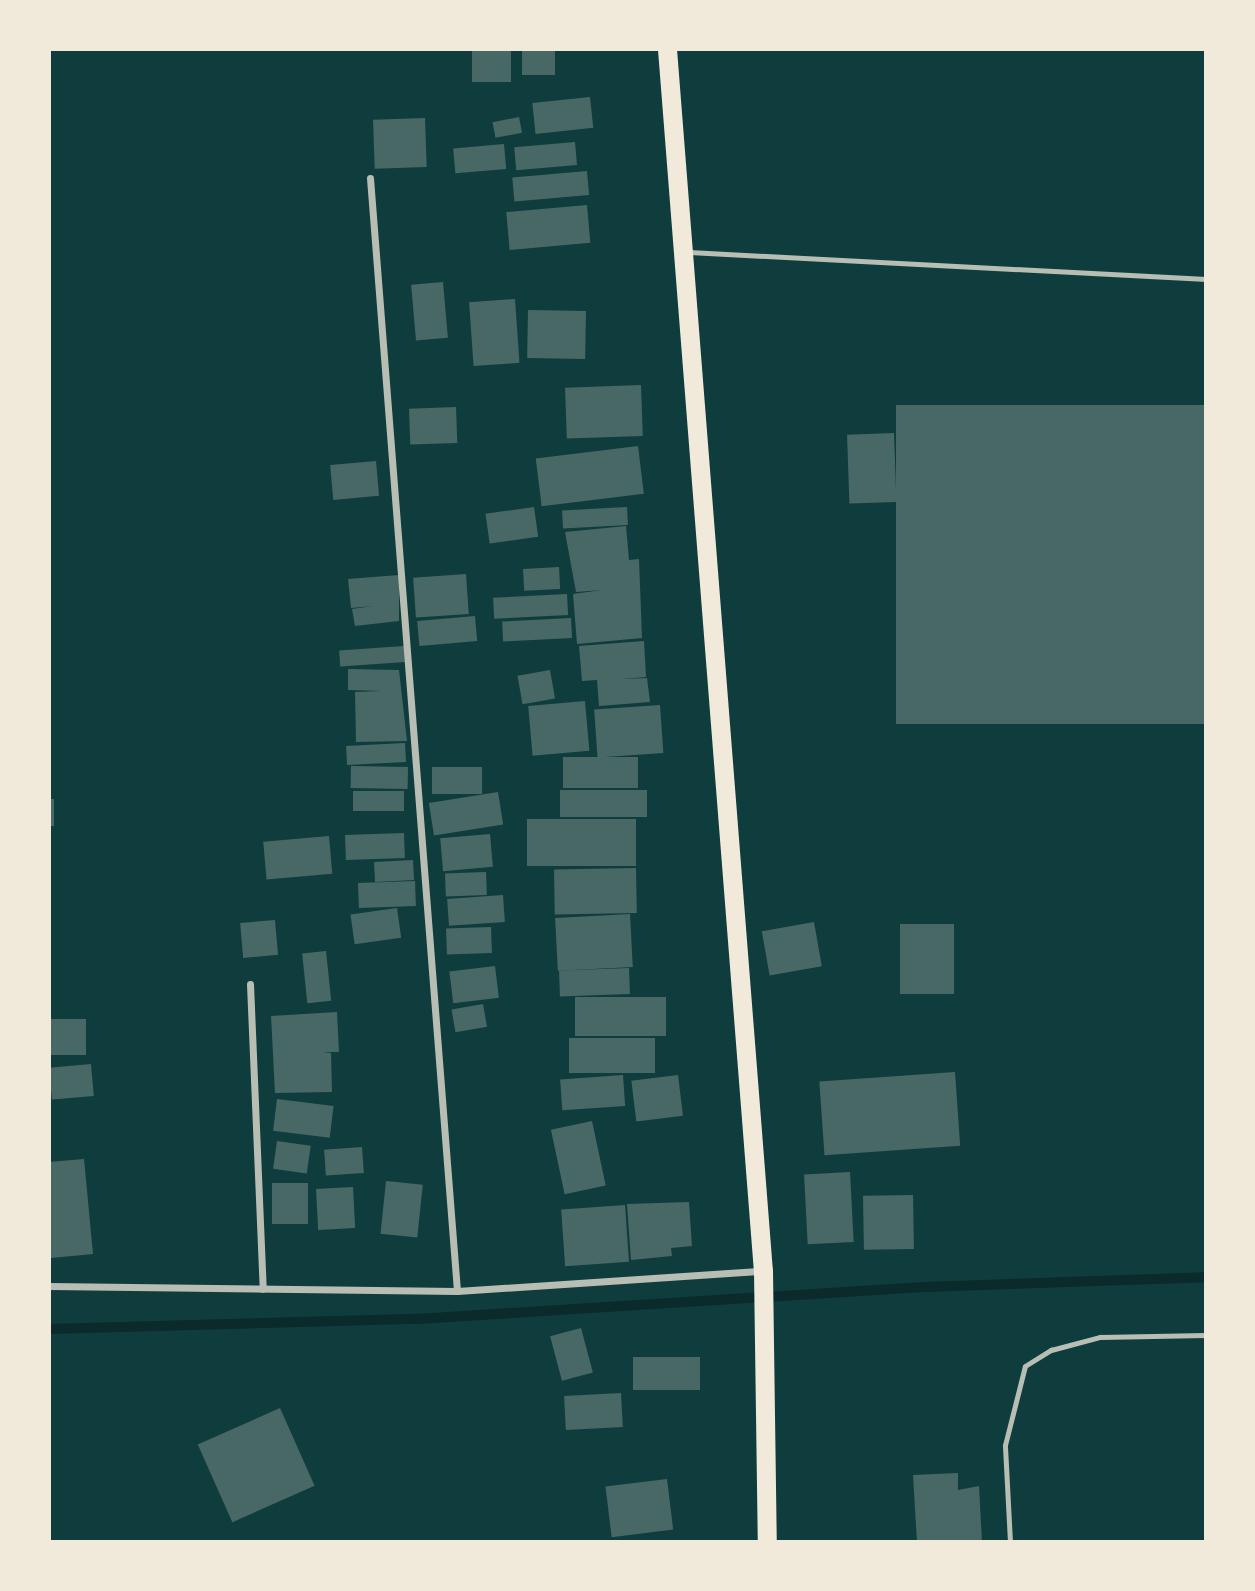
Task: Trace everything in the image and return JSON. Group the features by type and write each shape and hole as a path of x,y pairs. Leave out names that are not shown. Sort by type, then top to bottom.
{"highway":[{"path":"667,49 762,1278 767,1542"}],"street":[{"path":"370,178 457,1291"},
{"path":"250,984 263,1289"},
{"path":"49,1286 457,1291 762,1278"}],"lane":[{"path":"682,252 1206,279"},
{"path":"1010,1542 1005,1445 1025,1366 1051,1350 1100,1337 1206,1335"}],"building":[{"path":"472,49 511,49 511,82 472,82"},
{"path":"522,49 555,49 555,75 522,75"},
{"path":"590,97 593,128 536,134 532,103"},
{"path":"519,117 522,133 496,138 492,122"},
{"path":"425,118 427,167 375,169 373,120"},
{"path":"575,142 577,165 516,170 514,147"},
{"path":"504,144 506,169 455,173 453,148"},
{"path":"587,171 589,195 514,201 512,178"},
{"path":"587,205 590,243 510,250 506,212"},
{"path":"443,282 448,338 416,341 411,285"},
{"path":"515,299 519,363 474,366 469,302"},
{"path":"528,310 586,311 585,359 527,358"},
{"path":"641,385 643,436 567,439 565,388"},
{"path":"896,405 1206,405 1206,724 896,724"},
{"path":"456,407 457,443 410,445 409,409"},
{"path":"894,433 896,502 849,504 847,435"},
{"path":"638,446 644,494 542,506 536,459"},
{"path":"376,461 379,496 333,500 330,465"},
{"path":"534,507 538,537 490,544 485,514"},
{"path":"627,507 628,525 563,528 562,510"},
{"path":"626,526 629,560 639,559 642,638 577,644 573,594 602,590 576,592 565,532"},
{"path":"559,567 560,589 524,591 523,569"},
{"path":"466,574 469,614 416,618 413,578"},
{"path":"399,575 399,621 355,626 352,609 373,606 351,608 348,579"},
{"path":"567,594 568,615 494,619 493,598"},
{"path":"475,616 477,641 419,646 417,621"},
{"path":"571,618 572,638 503,642 502,622"},
{"path":"644,641 646,677 621,679 647,678 650,702 599,706 597,680 582,681 579,646"},
{"path":"404,646 405,662 340,666 339,651"},
{"path":"348,669 399,670 407,741 356,742 355,692 382,691 348,690"},
{"path":"550,670 555,699 523,704 518,676"},
{"path":"585,701 589,751 533,756 528,706"},
{"path":"660,705 663,753 598,757 594,710"},
{"path":"405,743 406,762 347,765 346,746"},
{"path":"563,757 638,757 638,788 563,788"},
{"path":"351,766 408,767 408,789 351,788"},
{"path":"432,767 482,767 482,794 432,794"},
{"path":"560,790 647,790 647,817 560,817"},
{"path":"353,791 404,791 404,811 353,811"},
{"path":"498,792 503,825 434,836 429,803"},
{"path":"49,799 54,799 54,826 49,826"},
{"path":"527,819 636,819 636,866 527,866"},
{"path":"404,833 405,858 346,860 345,835"},
{"path":"490,834 493,867 443,871 440,838"},
{"path":"329,836 332,874 267,880 263,842"},
{"path":"413,860 414,880 375,882 374,862"},
{"path":"636,868 637,913 555,914 554,869"},
{"path":"486,872 487,895 446,896 445,873"},
{"path":"415,881 416,906 359,908 358,883"},
{"path":"503,895 505,922 449,926 447,899"},
{"path":"397,908 401,938 355,944 350,915"},
{"path":"630,914 633,967 558,971 555,918"},
{"path":"275,920 278,955 243,958 240,923"},
{"path":"814,922 822,966 770,976 762,931"},
{"path":"900,924 954,924 954,994 900,994"},
{"path":"491,927 492,953 447,955 446,929"},
{"path":"326,951 331,1001 307,1003 302,954"},
{"path":"495,966 499,998 453,1003 449,972"},
{"path":"629,968 630,994 560,996 559,970"},
{"path":"575,997 666,997 666,1036 575,1036"},
{"path":"483,1004 487,1027 455,1032 451,1010"},
{"path":"337,1012 339,1052 323,1052 331,1053 332,1092 275,1093 271,1016"},
{"path":"49,1019 86,1019 86,1055 49,1055"},
{"path":"569,1038 655,1038 655,1073 569,1073"},
{"path":"91,1064 94,1096 52,1100 49,1068"},
{"path":"955,1072 960,1146 824,1155 819,1081"},
{"path":"623,1075 625,1106 562,1110 560,1079"},
{"path":"678,1075 683,1116 636,1121 631,1081"},
{"path":"277,1099 334,1106 330,1138 273,1131"},
{"path":"592,1121 606,1186 565,1194 551,1130"},
{"path":"277,1141 311,1146 307,1173 273,1169"},
{"path":"362,1147 364,1173 326,1176 324,1150"},
{"path":"84,1159 93,1254 51,1258 49,1162"},
{"path":"850,1172 854,1242 808,1244 804,1174"},
{"path":"386,1181 423,1185 417,1238 380,1234"},
{"path":"272,1183 308,1183 308,1224 272,1224"},
{"path":"353,1187 355,1228 318,1230 316,1189"},
{"path":"913,1195 914,1249 864,1250 863,1196"},
{"path":"689,1202 692,1246 671,1248 672,1256 631,1260 627,1204"},
{"path":"625,1205 629,1262 565,1266 561,1209"},
{"path":"581,1328 593,1372 562,1381 550,1336"},
{"path":"633,1357 700,1357 700,1390 633,1390"},
{"path":"621,1393 623,1427 566,1430 564,1396"},
{"path":"280,1408 315,1486 232,1522 198,1445"},
{"path":"958,1473 958,1490 979,1486 982,1542 917,1542 913,1475"},
{"path":"667,1479 673,1530 612,1537 605,1487"}],"waterway":[{"path":"49,1329 417,1319 924,1287 1206,1277"}]}
